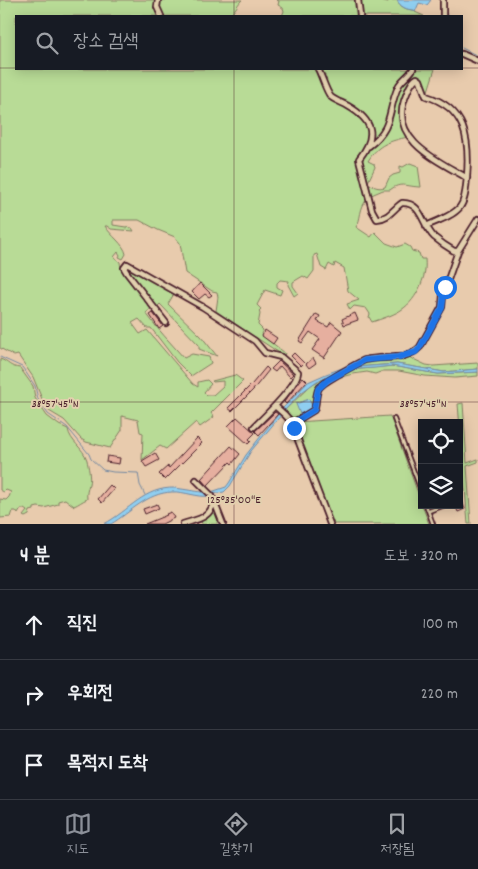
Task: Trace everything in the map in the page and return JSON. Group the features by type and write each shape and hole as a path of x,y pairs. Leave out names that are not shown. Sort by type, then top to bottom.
{"street":[{"path":"158,0 161,15"},
{"path":"358,0 360,15"},
{"path":"443,0 443,15"},
{"path":"463,54 478,61"},
{"path":"318,70 330,95 359,113 371,130 368,146 359,159 374,216 382,219 398,205 405,203 413,205 418,209 426,226 434,236 454,251 458,251"},
{"path":"368,146 376,140 388,124 398,87 411,70"},
{"path":"426,226 461,206 467,178 467,142 456,114 444,102 426,96 420,80 417,78 410,86 403,105 405,131 418,147 467,178"},
{"path":"294,425 296,421 314,410 318,389 325,382 365,360 399,357 416,352 442,308 443,294 458,251 478,219"},
{"path":"166,323 127,273 124,268 127,264 203,307 255,341 265,354 281,357 298,372 296,379 276,407 254,427"},
{"path":"276,407 294,425 330,524"},
{"path":"196,480 208,491 213,499 223,524"},
{"path":"183,524 199,522 210,513 213,499"}],"lane":[{"path":"394,420 418,483"},
{"path":"433,524 428,511 434,509"}],"green space":[{"path":"0,0 157,0 160,15 15,15 15,70 317,70 326,90 364,119 370,136 358,159 368,198 363,206 356,227 371,237 375,232 386,243 397,247 405,244 412,251 419,253 421,259 425,259 423,278 419,289 410,302 399,311 372,322 366,308 354,306 350,310 347,304 359,300 348,291 344,268 335,263 334,267 329,264 326,270 321,267 317,254 314,255 314,271 308,279 303,276 293,282 293,286 298,293 294,296 288,285 289,281 280,280 277,283 277,287 282,290 280,295 265,290 257,305 261,309 259,311 258,325 263,330 261,334 285,353 284,356 216,311 217,292 212,291 185,273 180,243 175,237 139,220 113,220 113,225 132,228 134,231 111,229 105,226 125,250 126,254 123,259 119,257 118,252 114,257 120,262 124,273 138,293 152,308 146,313 184,358 192,354 209,357 211,363 191,376 177,362 151,328 147,328 139,319 132,323 140,334 147,330 193,384 198,387 198,382 207,380 211,384 204,392 207,395 213,395 223,386 223,381 212,381 235,375 243,381 211,413 214,417 200,427 196,422 166,449 160,446 142,460 143,433 140,432 138,420 122,416 122,430 110,448 86,442 64,420 49,411 33,377 18,355 14,356 0,348"},
{"path":"159,0 242,0 230,15 162,15"},
{"path":"276,0 357,0 359,15 282,15 284,11 278,5 279,1"},
{"path":"359,0 388,2 389,0 397,0 404,8 414,10 422,15 361,15"},
{"path":"320,70 411,70 401,81 388,124 373,140 372,130 366,118 330,94"},
{"path":"413,70 435,70 427,94 422,80 418,76 413,80 406,95 404,105 405,131 408,137 380,147 372,155 368,161 374,164 375,167 368,182 376,187 385,187 389,178 400,173 400,166 403,167 410,163 418,166 421,187 401,185 369,196 360,159 369,147 383,135 390,124 400,88"},
{"path":"128,267 174,294 168,304 201,336 217,356 199,349 199,345 160,304 156,308 126,269"},
{"path":"409,357 426,365 433,366 478,363 478,369 444,372 397,364 356,367 368,362"},
{"path":"0,359 14,367 20,368 33,386 35,398 47,416 68,429 71,438 85,455 90,478 87,499 74,506 65,499 58,501 58,504 44,508 34,508 25,517 23,516 27,511 21,509 18,514 16,511 13,511 11,517 0,518 0,499 6,500 11,492 0,490"},
{"path":"392,366 438,374 478,372 478,376 455,378 425,376 399,371 383,371 375,374 367,372 353,374 329,380 350,370"},
{"path":"340,372 324,381 317,388 313,409 293,420 284,411 312,384"},
{"path":"463,403 467,463 478,459 478,462 467,466 471,524 468,524 463,464 463,419 459,419 458,404"},
{"path":"390,416 418,494 418,509 424,509 429,524 331,524 306,459 296,422"},
{"path":"214,508 218,516 217,524 202,524 201,521 209,516"}],"water":[{"path":"397,0 431,0 427,5 419,3 415,12 414,10 406,9"},
{"path":"397,364 444,372 478,369 478,372 438,374 392,366 345,370 317,381 302,392 284,411 282,409 308,382 326,374 350,365 356,367"},
{"path":"309,399 313,408 300,414 296,404"},
{"path":"280,412 282,414 251,451 230,486 224,492 212,494 211,492 226,487 246,455"},
{"path":"175,488 208,493 210,496 177,492 163,493 147,499 111,524 104,524 154,491"}],"building":[{"path":"200,283 212,295 209,297 205,294 199,299 192,292"},
{"path":"153,313 163,326 159,329 150,315"},
{"path":"355,313 358,320 344,325 342,319"},
{"path":"316,314 320,316 317,321 328,327 331,322 342,331 324,358 312,350 320,339 310,332 302,343 299,341"},
{"path":"265,330 277,338 273,344 262,336"},
{"path":"294,353 304,363 301,366 291,356"},
{"path":"313,358 316,363 309,368 306,364"},
{"path":"279,361 293,374 290,377 280,366 275,372 271,369"},
{"path":"266,367 269,370 253,390 232,411 228,408 252,384"},
{"path":"303,377 307,381 286,404 284,402"},
{"path":"275,412 278,414 259,435 255,431"},
{"path":"237,417 255,433 249,439 251,441 248,444 228,426"},
{"path":"197,438 202,443 165,480 159,474 168,466 169,468"},
{"path":"231,446 240,454 232,464 230,462 207,486 201,479"},
{"path":"155,453 159,460 146,467 142,461"},
{"path":"107,456 120,458 119,464 106,462"},
{"path":"110,485 114,489 102,503 98,499"},
{"path":"463,503 465,509 458,512 457,509 463,509"},
{"path":"157,504 159,508 145,514 143,509"},
{"path":"171,512 174,518 162,524 145,524 167,515"}],"waterway":[{"path":"445,1 447,15"},
{"path":"463,48 478,56"},
{"path":"0,357 22,367 35,386 38,399 48,414 67,427 91,459 103,470 138,473 140,485 145,495"},
{"path":"215,494 219,508"},
{"path":"218,519 219,524"}],"route":[{"path":"294,428 296,421 314,410 318,389 325,382 365,360 399,357 416,352 442,308 445,287"}]}
